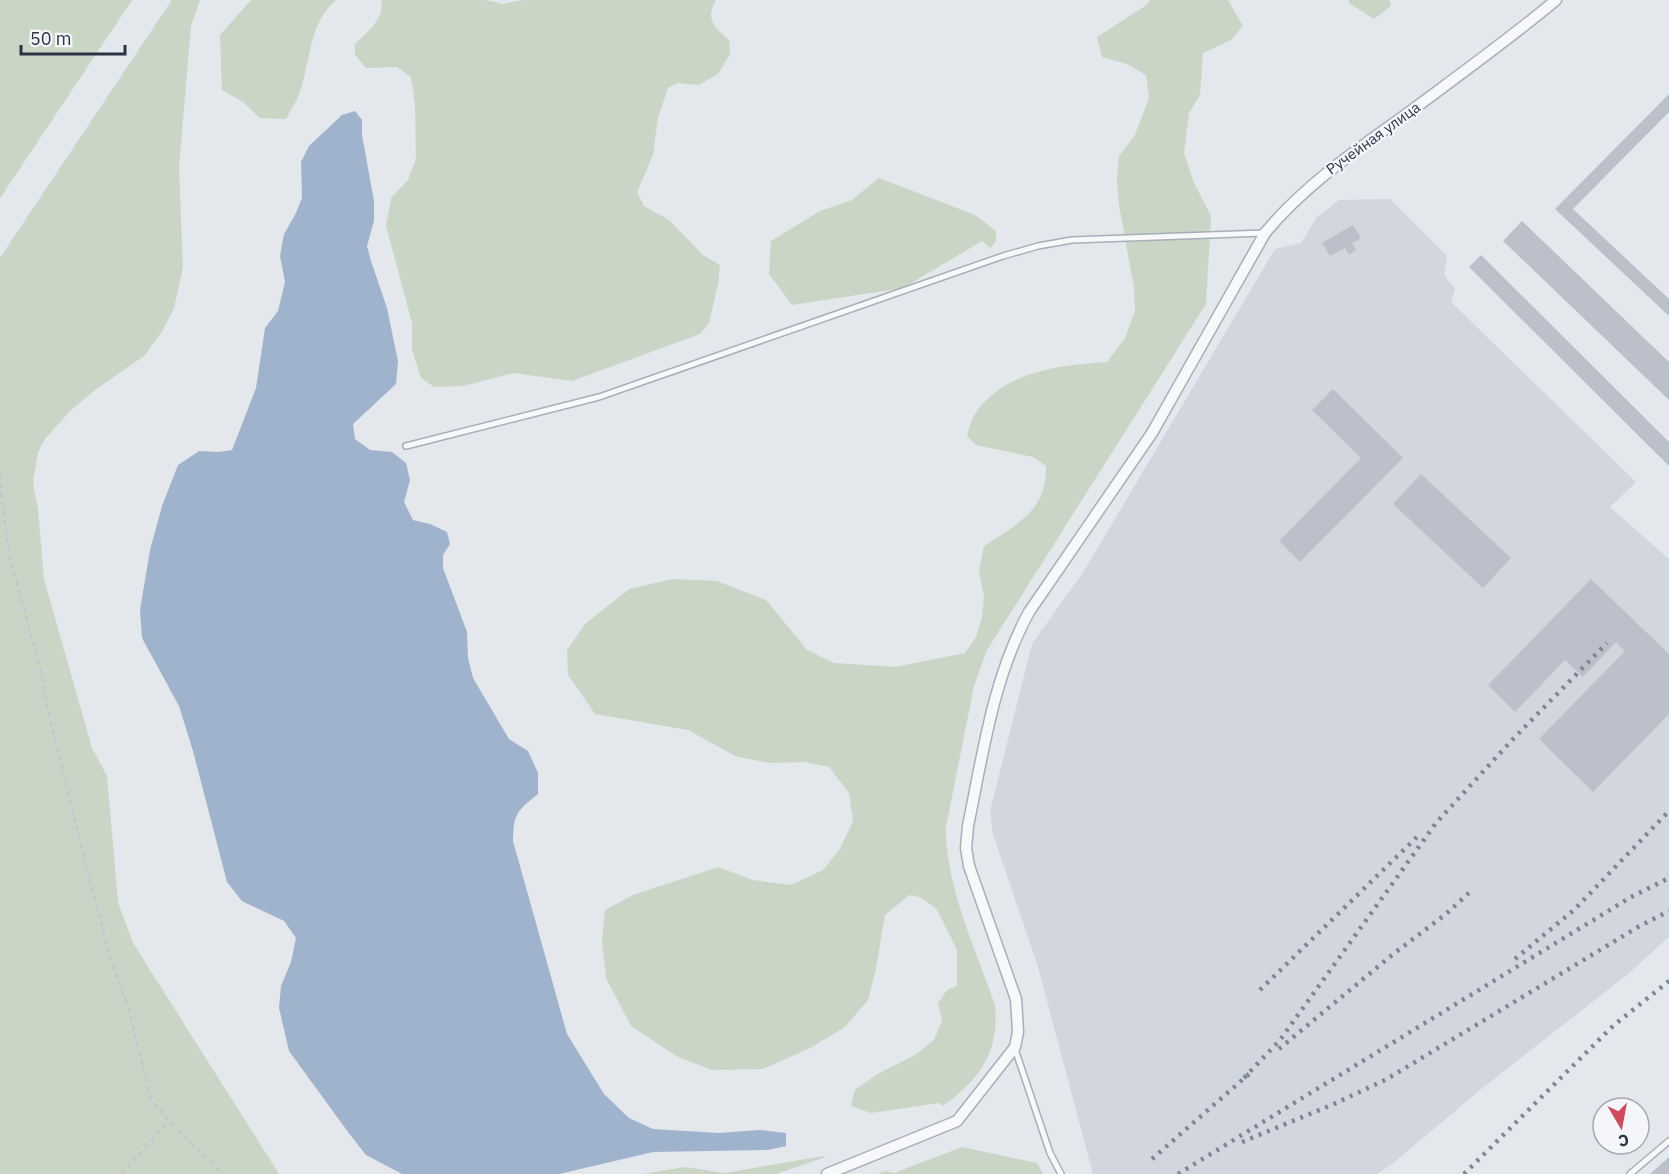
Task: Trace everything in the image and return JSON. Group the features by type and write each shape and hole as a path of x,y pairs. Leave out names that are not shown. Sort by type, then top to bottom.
{"street":[{"name":"Ручейная улица","path":"1015,1047 1018,1032 1016,999 969,866 966,848 968,826 999,682 1018,633 1029,612 1152,432 1265,233 1285,210 1330,169 1499,47 1556,0"},
{"path":"826,1174 957,1121 1015,1047"}],"lane":[{"path":"406,446 599,398 1003,256 1038,246 1102,238 1265,233"},
{"path":"1015,1047 1050,1153 1061,1174"},
{"path":"1630,1174 1669,1141"}],"path":[{"path":"0,475 10,558 39,664 50,719 106,943 129,1009 150,1098 169,1121 223,1174"},
{"path":"121,1174 169,1121"}],"shaded area":[{"path":"1390,199 1447,256 1444,275 1455,289 1451,302 1636,482 1610,507 1669,559 1669,937 1628,974 1377,1174 1093,1174 1038,967 993,834 990,811 1032,644 1084,571 1275,249 1301,243 1317,217 1339,200"}],"green space":[{"path":"0,0 132,0 0,198"},
{"path":"172,0 200,0 191,26 179,167 183,267 174,308 163,330 144,356 95,390 70,411 45,439 38,452 33,483 38,509 44,579 92,748 107,776 118,902 133,943 279,1174 0,1174 0,258"},
{"path":"251,0 336,0 320,20 299,94 286,119 260,118 243,102 222,90 220,35"},
{"path":"381,0 486,0 503,4 522,0 716,0 711,18 715,27 729,40 730,54 718,74 699,85 678,83 668,88 658,118 653,155 637,192 644,206 669,220 703,255 720,265 709,323 700,334 572,381 514,373 463,386 434,387 421,378 412,350 412,323 386,226 391,198 408,180 416,159 415,104 411,77 397,67 366,68 355,55 355,44 381,13"},
{"path":"1151,0 1228,0 1243,26 1231,40 1203,53 1200,95 1189,113 1184,153 1194,183 1211,216 1206,304 987,650 974,686 946,827 947,849 956,894 995,1005 996,1022 990,1051 977,1075 943,1106 939,1103 871,1113 851,1106 855,1090 879,1073 915,1055 934,1040 942,1021 938,1003 947,990 957,986 957,950 936,908 919,897 909,895 885,915 868,1000 845,1027 810,1048 763,1069 712,1070 678,1057 631,1026 606,978 602,941 605,910 633,895 718,867 753,880 791,885 823,870 840,849 853,821 849,793 829,767 805,762 769,763 735,756 688,730 595,714 568,675 567,650 585,624 629,589 673,579 717,581 766,600 807,650 834,663 895,667 965,653 976,637 982,617 984,597 979,570 984,546 1018,523 1036,505 1045,481 1046,466 1033,457 976,445 967,436 974,416 987,400 1001,388 1017,379 1052,368 1107,362 1125,338 1135,311 1134,288 1119,205 1117,180 1119,156 1135,135 1149,98 1146,75 1127,64 1102,57 1097,37"},
{"path":"1349,0 1389,0 1391,6 1374,19 1349,3"},
{"path":"879,178 975,215 996,231 996,241 990,248 982,241 903,288 792,305 769,274 771,241 820,211 852,200"},
{"path":"962,1147 1037,1163 1043,1174 877,1174 886,1171 894,1173"},
{"path":"826,1157 776,1174 643,1174 685,1167 725,1173"}],"water":[{"path":"355,111 362,120 362,135 374,201 374,221 367,246 387,308 398,361 396,384 353,424 355,439 370,450 392,452 406,463 410,480 404,502 413,520 430,524 447,532 450,544 443,555 443,568 467,632 468,658 473,678 509,739 528,751 538,773 538,794 518,814 514,824 513,841 567,1034 604,1094 629,1118 653,1129 719,1133 759,1130 786,1133 786,1146 768,1150 653,1152 559,1174 402,1174 366,1155 289,1051 279,1008 281,986 291,962 296,938 284,921 242,901 227,882 179,706 142,638 140,610 150,550 162,506 178,465 199,451 232,450 256,388 265,328 278,311 285,282 280,256 284,234 302,198 301,162 309,146 342,115"}],"building":[{"path":"1669,94 1669,112 1573,209 1669,299 1669,316 1555,209"},
{"path":"1522,221 1669,362 1669,400 1503,241"},
{"path":"1353,225 1361,238 1352,243 1356,250 1349,255 1345,248 1330,256 1322,243"},
{"path":"1481,255 1669,442 1669,466 1469,267"},
{"path":"1333,389 1403,458 1300,562 1279,541 1361,458 1312,410"},
{"path":"1421,474 1511,558 1483,588 1393,504"},
{"path":"1591,579 1669,654 1669,714 1593,792 1539,739 1625,651 1616,642 1583,677 1565,660 1515,712 1488,685"},
{"path":"1669,1157 1669,1174 1650,1174"}],"railway":[{"path":"1244,1078 1280,1040 1436,823 1513,739 1607,643"},
{"path":"1515,959 1574,910 1669,811"},
{"path":"1260,990 1419,835"},
{"path":"1178,1174 1631,897 1669,878"},
{"path":"1279,1049 1392,955 1446,914 1471,891"},
{"path":"1242,1142 1334,1104 1387,1079 1638,927 1669,911"},
{"path":"1464,1174 1613,1026 1669,981"},
{"path":"1152,1159 1249,1074"}]}
